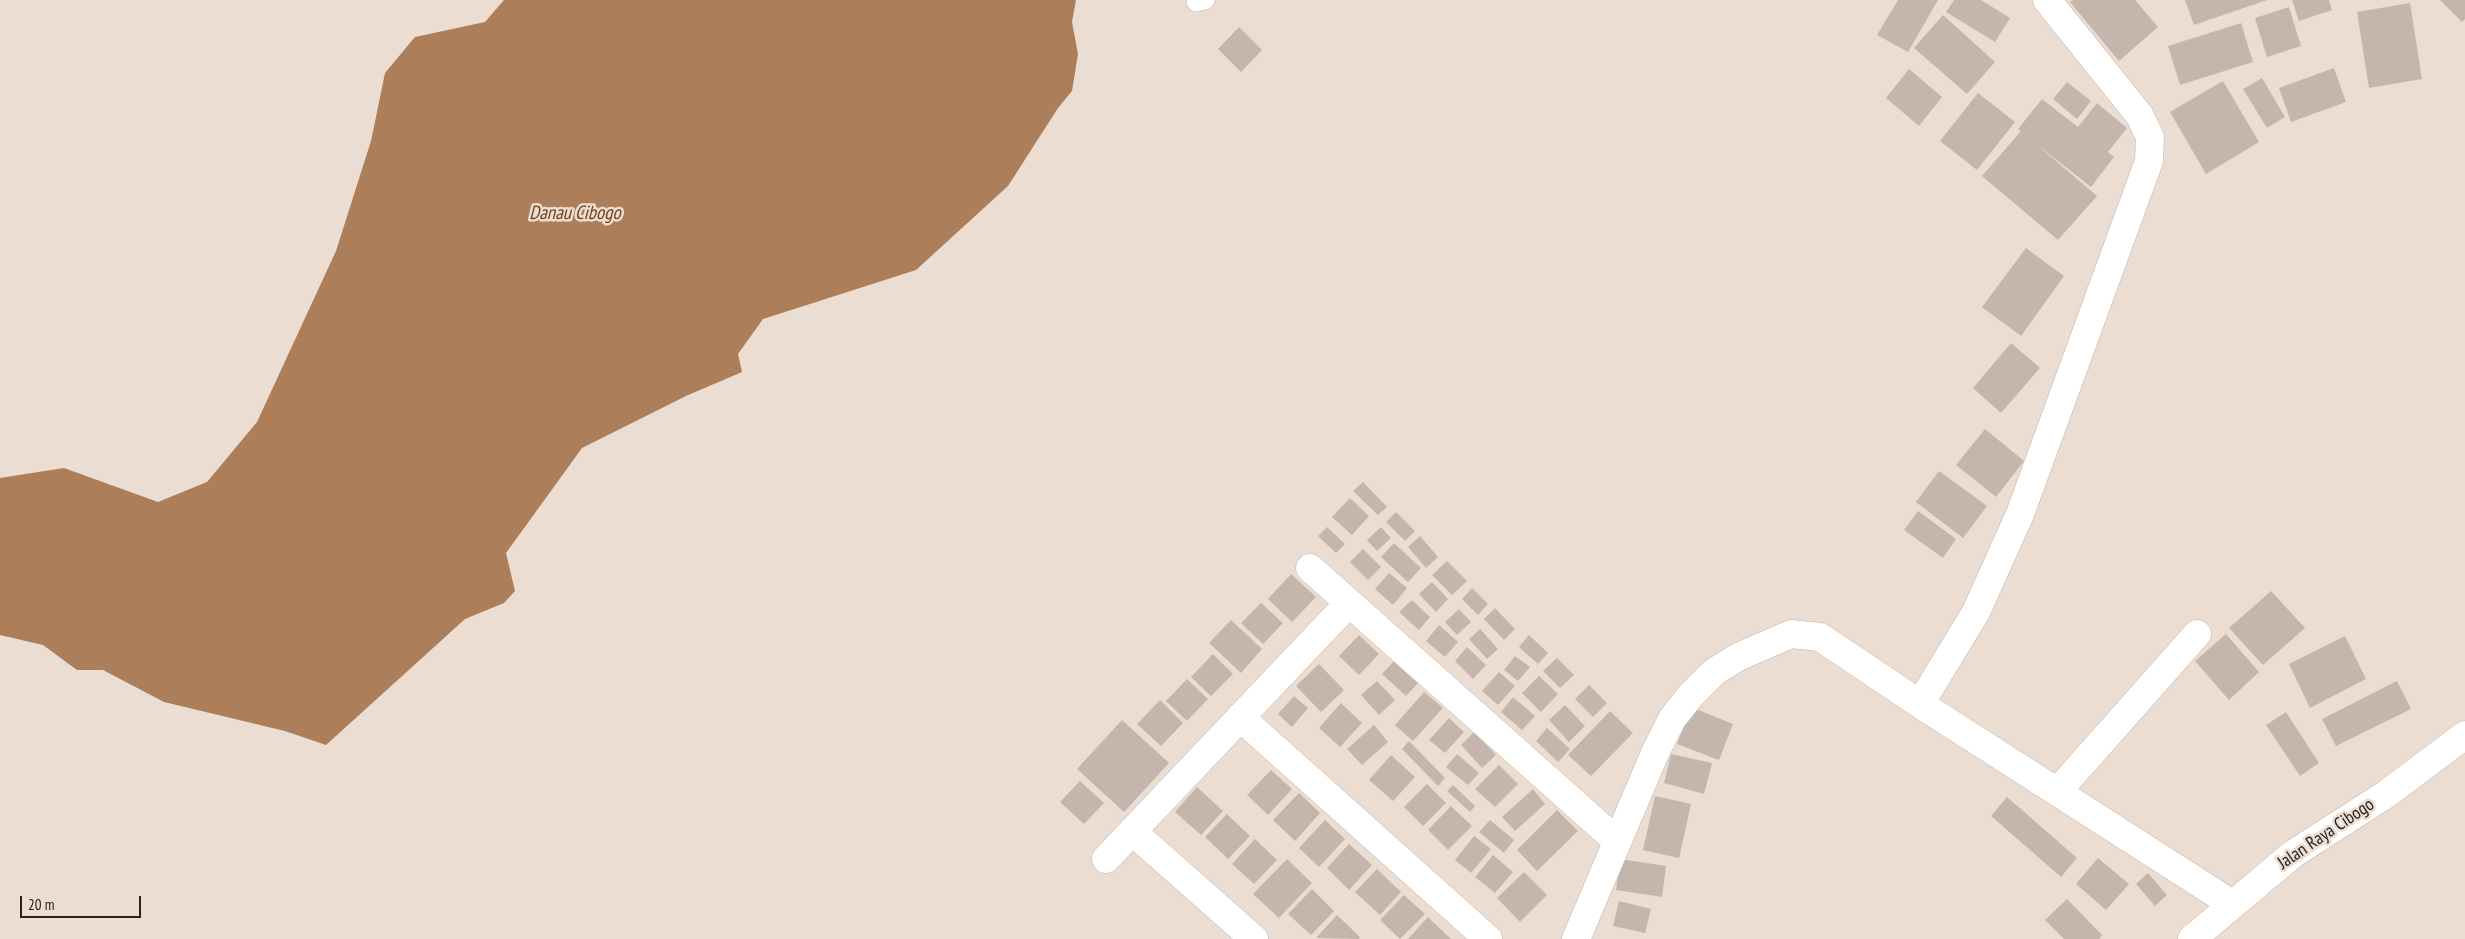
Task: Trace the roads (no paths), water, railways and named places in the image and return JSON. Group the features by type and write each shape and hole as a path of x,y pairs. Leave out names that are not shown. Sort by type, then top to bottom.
{"street":[{"path":"1920,704 1976,612 2020,514 2149,161 2150,137 2140,116 2048,0"},
{"path":"1310,568 1348,604 1617,841"},
{"path":"1106,859 1348,604"},
{"path":"1576,939 1654,753 1672,719 1691,695 1714,672 1766,643 1791,634 1820,637 1920,704 2232,904"},
{"path":"2057,792 2197,634"},
{"path":"1240,717 1488,939"},
{"name":"Jalan Raya Cibogo","path":"2192,939 2293,854 2385,795 2465,735"},
{"path":"1133,832 1254,939"}],"water":[{"name":"Danau Cibogo","path":"504,0 1076,0 1072,22 1078,54 1072,91 1058,108 1008,186 916,270 763,319 738,354 742,372 686,396 582,448 506,553 515,591 504,603 465,619 326,745 285,731 164,702 103,670 77,670 43,645 0,635 0,478 64,468 158,502 207,482 257,422 336,251 371,141 385,73 415,37 485,22"}]}
